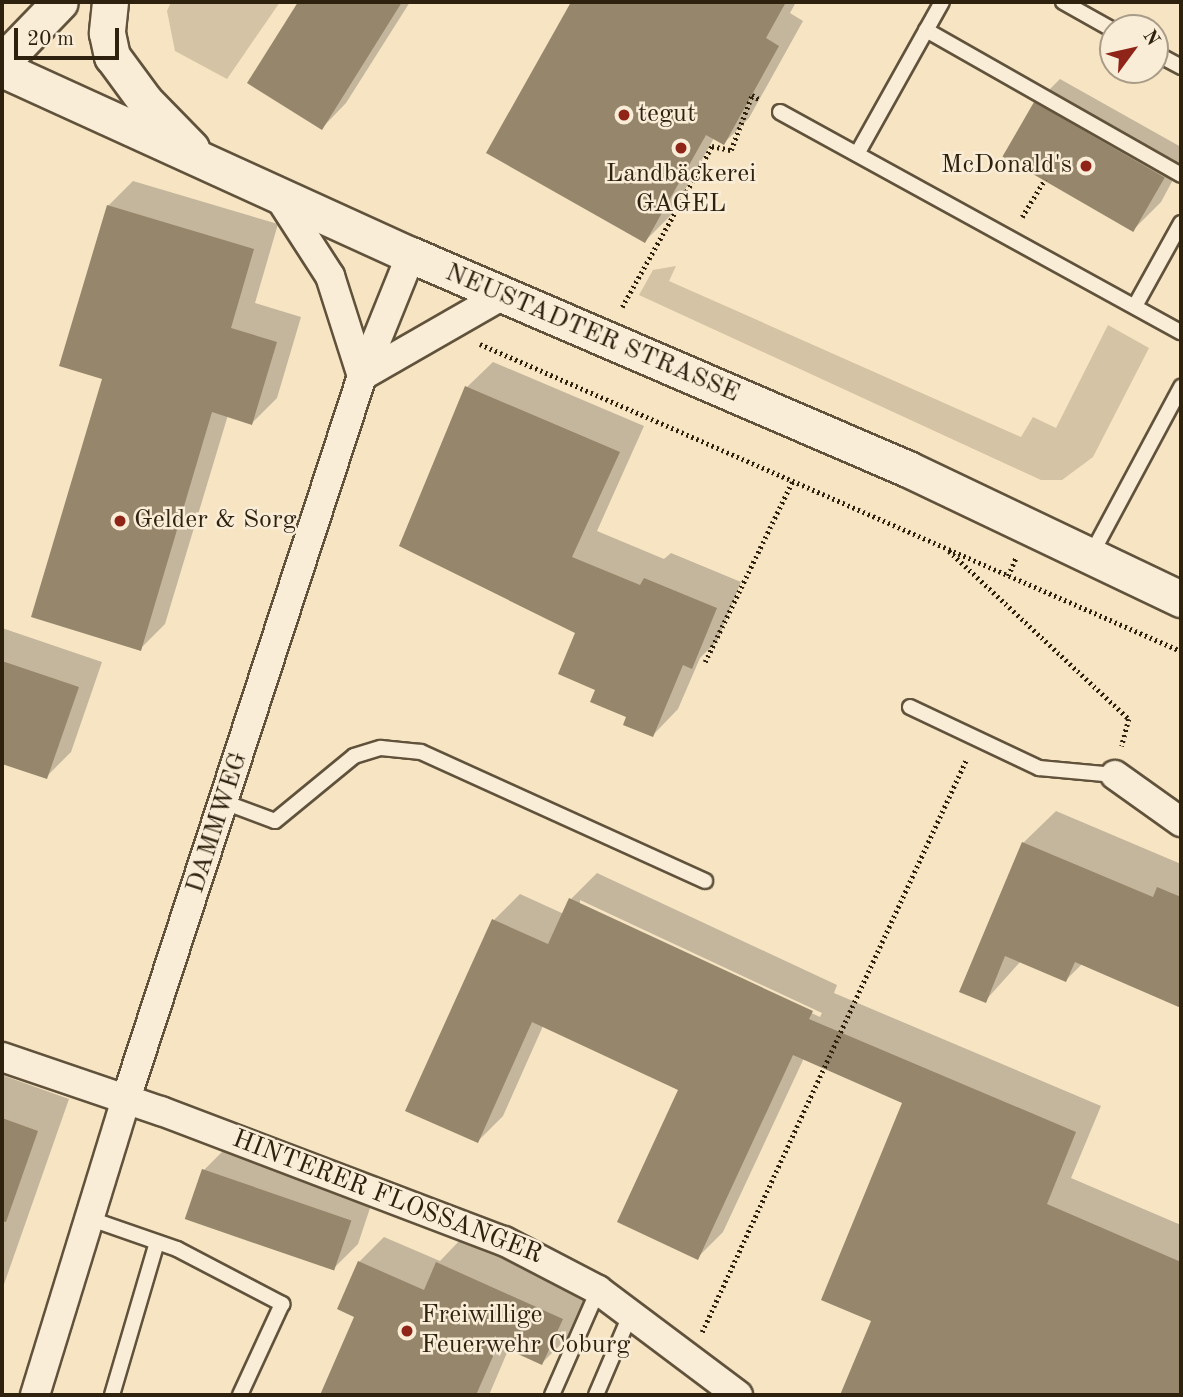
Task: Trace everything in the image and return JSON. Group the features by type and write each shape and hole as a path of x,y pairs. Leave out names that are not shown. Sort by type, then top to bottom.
{"street":[{"path":"2,61 60,2"},
{"path":"110,2 107,33 112,56 145,101 203,161"},
{"name":"NEUSTADTER STRASSE","path":"2,69 411,255 908,469 1181,599"},
{"path":"277,194 330,276 362,376 441,327 503,295"},
{"name":"DAMMWEG","path":"35,1395 125,1102 362,376 411,255"},
{"path":"1115,775 1181,822"},
{"name":"HINTERER FLOSSANGER","path":"2,1057 125,1102 161,1111 504,1241 598,1290 738,1395"}],"lane":[{"path":"857,154 942,2"},
{"path":"1063,2 1099,22"},
{"path":"926,30 1181,175"},
{"path":"780,112 1181,332"},
{"path":"1135,306 1181,223"},
{"path":"1090,557 1181,387"},
{"path":"910,707 1039,768 1115,775"},
{"path":"224,802 275,821 354,756 381,748 421,752 705,881"},
{"path":"88,1218 157,1242 282,1304 240,1395"},
{"path":"112,1395 157,1242"},
{"path":"552,1395 598,1290"},
{"path":"596,1395 631,1313"}],"path":[{"path":"605,339 712,146 731,149 752,95"},
{"path":"1010,238 1045,179"},
{"path":"441,327 1181,651"},
{"path":"705,662 792,482"},
{"path":"945,548 1129,719 1115,775"},
{"path":"690,1359 976,738"}],"shaded area":[{"path":"171,2 280,2 227,79 175,51 167,11"},
{"path":"676,266 669,281 1021,437 1033,417 1056,428 1108,325 1149,348 1093,457 1062,480 1041,480 639,295 653,270"}],"building":[{"path":"298,2 402,2 322,130 247,83"},
{"name":"tegut","path":"571,2 786,2 766,38 779,46 724,145 706,135 645,243 486,153"},
{"name":"McDonald's","path":"1034,102 1165,178 1133,232 1002,157"},
{"name":"Gelder & Sorg","path":"107,205 254,249 231,328 277,342 252,425 212,412 141,651 31,617 102,379 59,366"},
{"path":"465,386 620,452 572,557 640,585 644,578 717,608 692,669 683,665 653,737 623,725 626,717 590,702 595,690 558,674 575,633 399,546"},
{"path":"2,661 79,687 47,779 2,764"},
{"path":"1022,842 1153,897 1157,887 1181,897 1181,1008 1075,962 1066,982 1005,956 986,1003 959,992"},
{"path":"569,898 813,1011 809,1019 1076,1132 1047,1204 1181,1262 1181,1395 840,1395 871,1321 821,1300 902,1103 793,1055 698,1260 617,1222 678,1090 532,1022 478,1143 405,1111 492,919 548,944"},
{"path":"2,1118 38,1131 6,1222 2,1221"},
{"path":"202,1169 351,1220 334,1271 185,1219"},
{"name":"Freiwillige Feuerwehr Coburg","path":"358,1261 424,1290 436,1262 563,1319 542,1365 498,1345 476,1395 320,1395 354,1317 337,1309"}],"place":[{"name":"tegut","path":"624,115"},
{"name":"Landbäckerei GAGEL","path":"681,148"},
{"name":"McDonald's","path":"1086,166"},
{"name":"Gelder & Sorg","path":"120,521"},
{"name":"Freiwillige Feuerwehr Coburg","path":"407,1331"}]}
